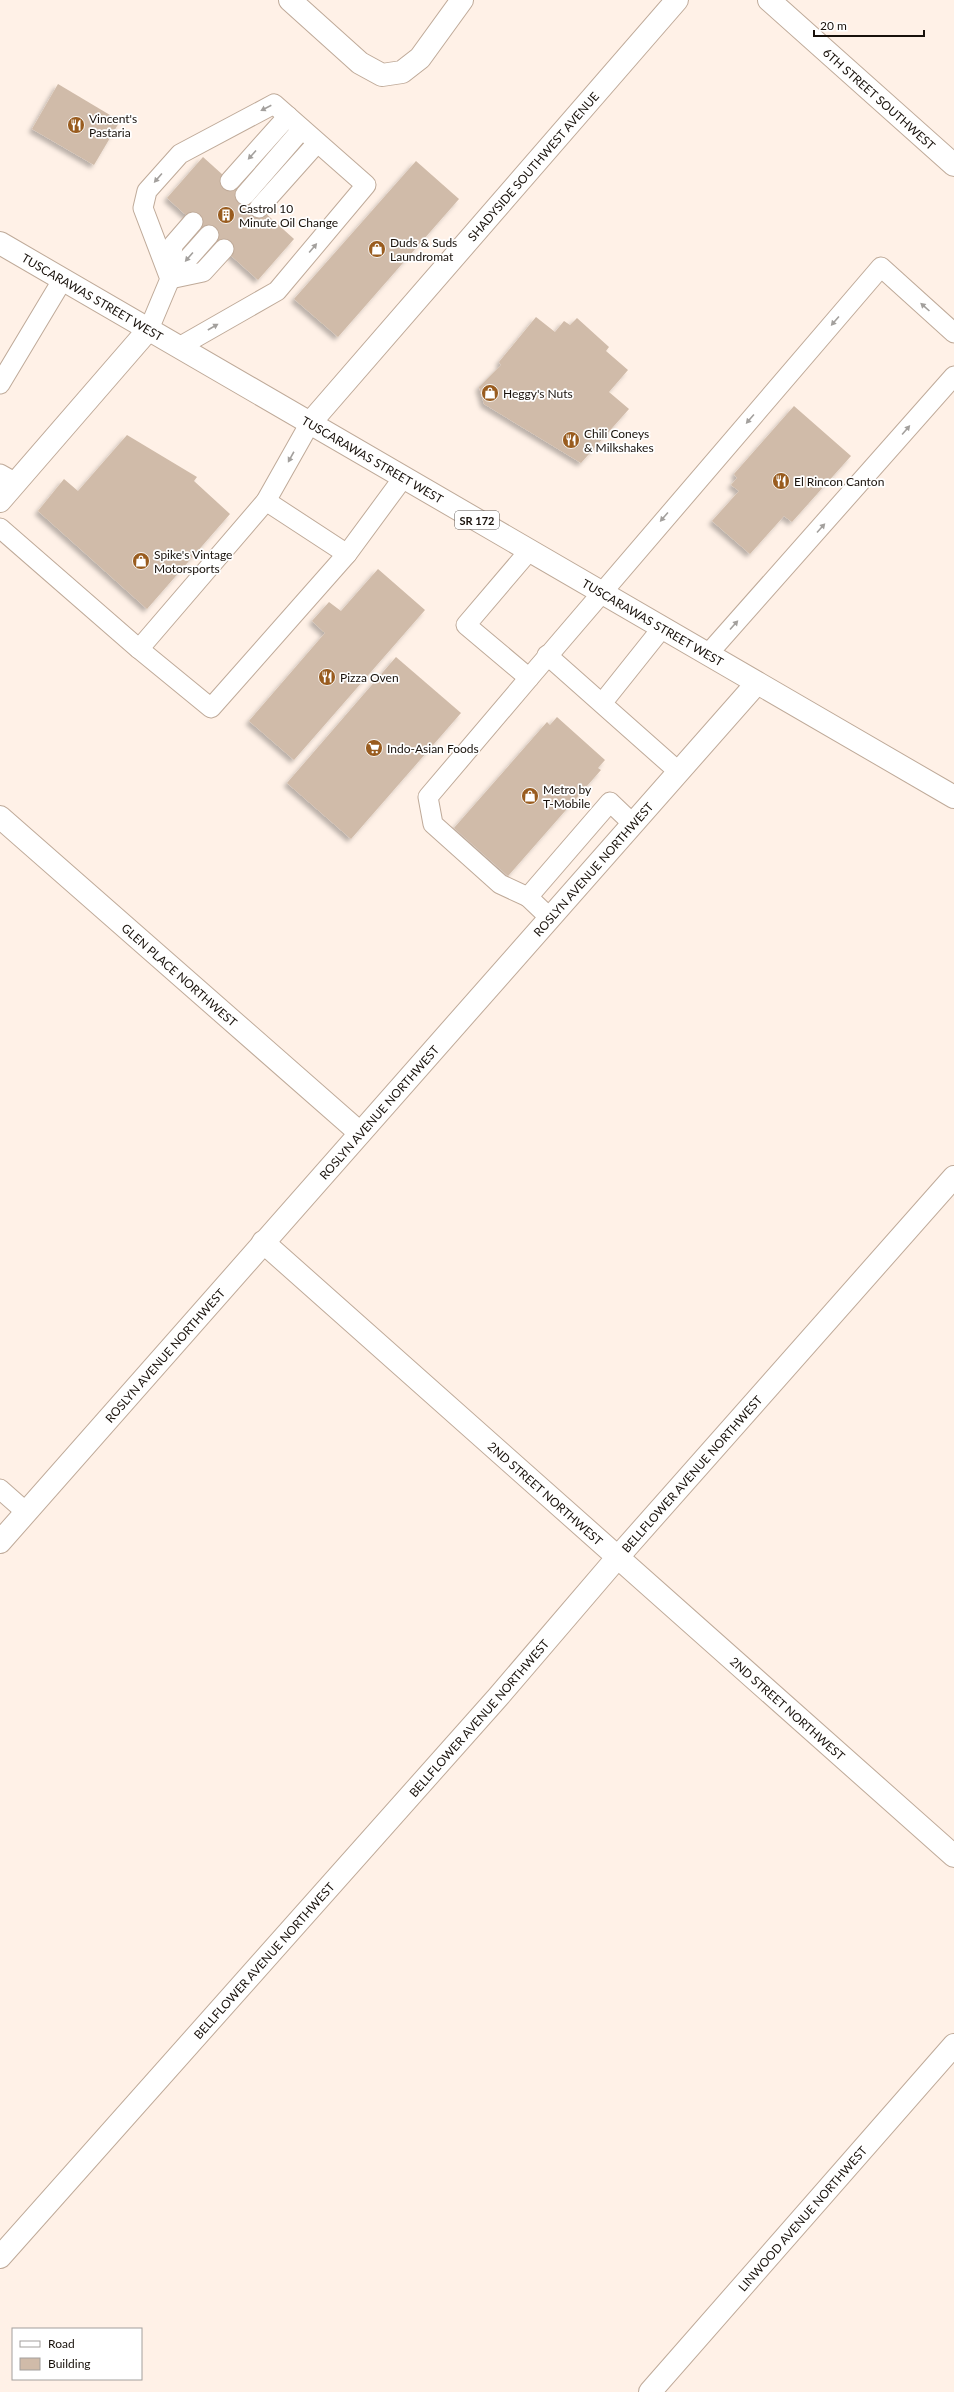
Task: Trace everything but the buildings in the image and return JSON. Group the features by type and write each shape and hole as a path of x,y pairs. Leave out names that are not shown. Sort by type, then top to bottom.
{"street":[{"path":"290,0 360,63 382,75 402,72 420,58 462,0"},
{"name":"SHADYSIDE SOUTHWEST AVENUE","path":"310,423 677,0"},
{"name":"6TH STREET SOUTHWEST","path":"775,2 954,165"},
{"name":"TUSCARAWAS STREET WEST","path":"0,243 954,797"},
{"path":"0,501 8,479 149,330"},
{"name":"ROSLYN AVENUE NORTHWEST","path":"0,1542 632,823 757,683"},
{"name":"GLEN PLACE NORTHWEST","path":"0,817 360,1133"},
{"name":"BELLFLOWER AVENUE NORTHWEST","path":"0,2257 487,1709 617,1558 954,1177"},
{"name":"2ND STREET NORTHWEST","path":"263,1242 954,1856"},
{"name":"LINWOOD AVENUE NORTHWEST","path":"650,2392 954,2045"}],"lane":[{"path":"170,279 143,208 147,191 180,154 201,141 274,104 366,186 277,291 179,347"},
{"path":"230,181 288,116"},
{"path":"245,194 302,129"},
{"path":"260,208 317,143"},
{"path":"149,330 170,279 173,245 193,222"},
{"path":"170,279 208,236"},
{"path":"170,279 203,272 224,249"},
{"path":"550,918 528,897 500,884 434,824 428,797 602,593 646,538 881,267 954,333"},
{"path":"3,374 63,279"},
{"path":"708,654 954,376"},
{"path":"139,649 266,501 310,423"},
{"path":"0,528 139,649 211,708 347,554 403,478"},
{"path":"266,501 347,554"},
{"path":"529,551 466,625 529,678"},
{"path":"603,702 662,628"},
{"path":"548,655 603,702 679,772"},
{"path":"528,897 610,802 632,823"},
{"path":"0,1489 26,1512"}],"place":[{"name":"Vincent's Pastaria","path":"76,125"},
{"name":"Castrol 10 Minute Oil Change","path":"226,215"},
{"name":"Duds & Suds Laundromat","path":"377,249"},
{"name":"Heggy's Nuts","path":"490,393"},
{"name":"Chili Coneys & Milkshakes","path":"571,440"},
{"name":"El Rincon Canton","path":"781,481"},
{"name":"Spike's Vintage Motorsports","path":"141,561"},
{"name":"Pizza Oven","path":"327,677"},
{"name":"Indo-Asian Foods","path":"374,748"},
{"name":"Metro by T-Mobile","path":"530,796"}]}
